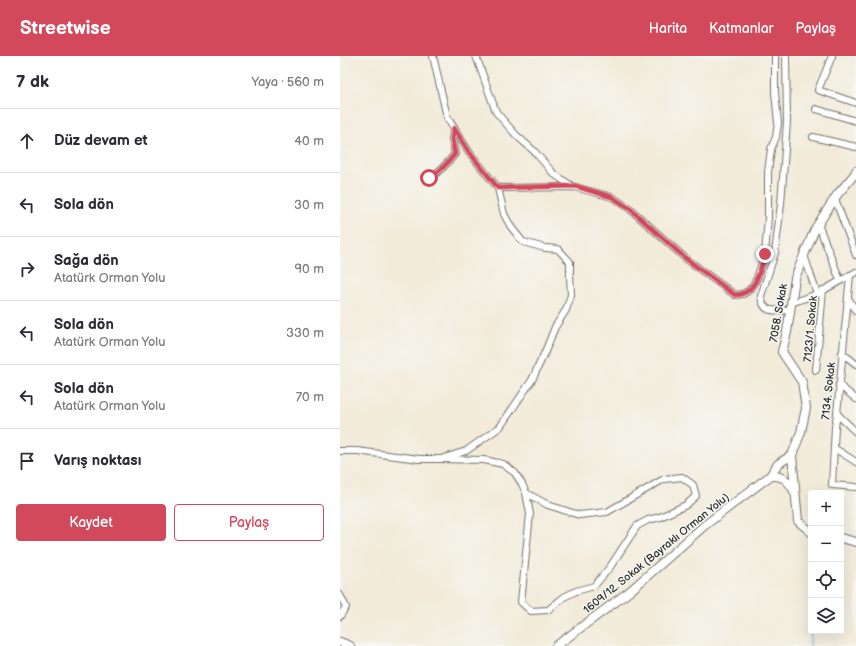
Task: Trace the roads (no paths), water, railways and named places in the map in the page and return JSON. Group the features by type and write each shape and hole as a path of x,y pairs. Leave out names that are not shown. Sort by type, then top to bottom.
{"main road":[{"name":"7058. Sokak","path":"808,530 798,522 792,455 801,432 806,408 802,382 782,352 787,332 795,278 804,255 818,224 835,198 856,171"},
{"path":"778,464 792,455"},
{"path":"778,464 788,465 795,480"},
{"name":"1609/12. Sokak (Bayraklı Orman Yolu)","path":"556,646 630,591 705,526 770,476 778,464"},
{"path":"770,476 776,475 786,480 790,484 796,496"},
{"path":"844,539 856,542"},
{"path":"340,642 350,646"}],"street":[{"path":"433,56 447,117 469,152 498,188 504,214 511,227 523,242 545,248 558,249 570,262 571,295 566,310 555,327 546,352 532,380 500,427 466,451 441,459"},
{"path":"476,56 496,112 554,174 573,187"},
{"path":"498,188 573,187 612,197 629,208 684,257 728,290 735,295 743,294 753,286 765,254 768,217 768,172 771,149 776,137 778,123 775,92 775,56"},
{"path":"786,56 787,122 781,204 775,253 761,296 762,302 769,310 791,306 817,294 853,274"},
{"path":"832,56 818,90 856,103"},
{"path":"816,109 856,121"},
{"path":"429,178 446,165 455,154 452,139 454,128"},
{"path":"813,137 856,147"},
{"path":"835,198 856,256"},
{"path":"818,224 840,280"},
{"path":"804,255 817,294"},
{"name":"7134. Sokak","path":"853,274 848,298 842,353 835,428 832,485 856,487"},
{"name":"7123/1. Sokak","path":"816,370 823,290"},
{"path":"848,298 856,311"},
{"path":"842,353 855,362"},
{"path":"839,385 856,399"},
{"path":"837,414 856,432"},
{"path":"834,448 856,462"},
{"path":"340,451 357,451 419,460 484,460 502,464 515,473 526,494 530,514 521,602 531,611 548,610 564,597 576,591 594,586 610,567 637,526 686,505 696,496 693,485 682,477 664,479 607,512 578,515 548,505 526,494"},
{"path":"340,595 346,607 340,616"}],"waterway":[{"path":"810,646 811,634"}]}
